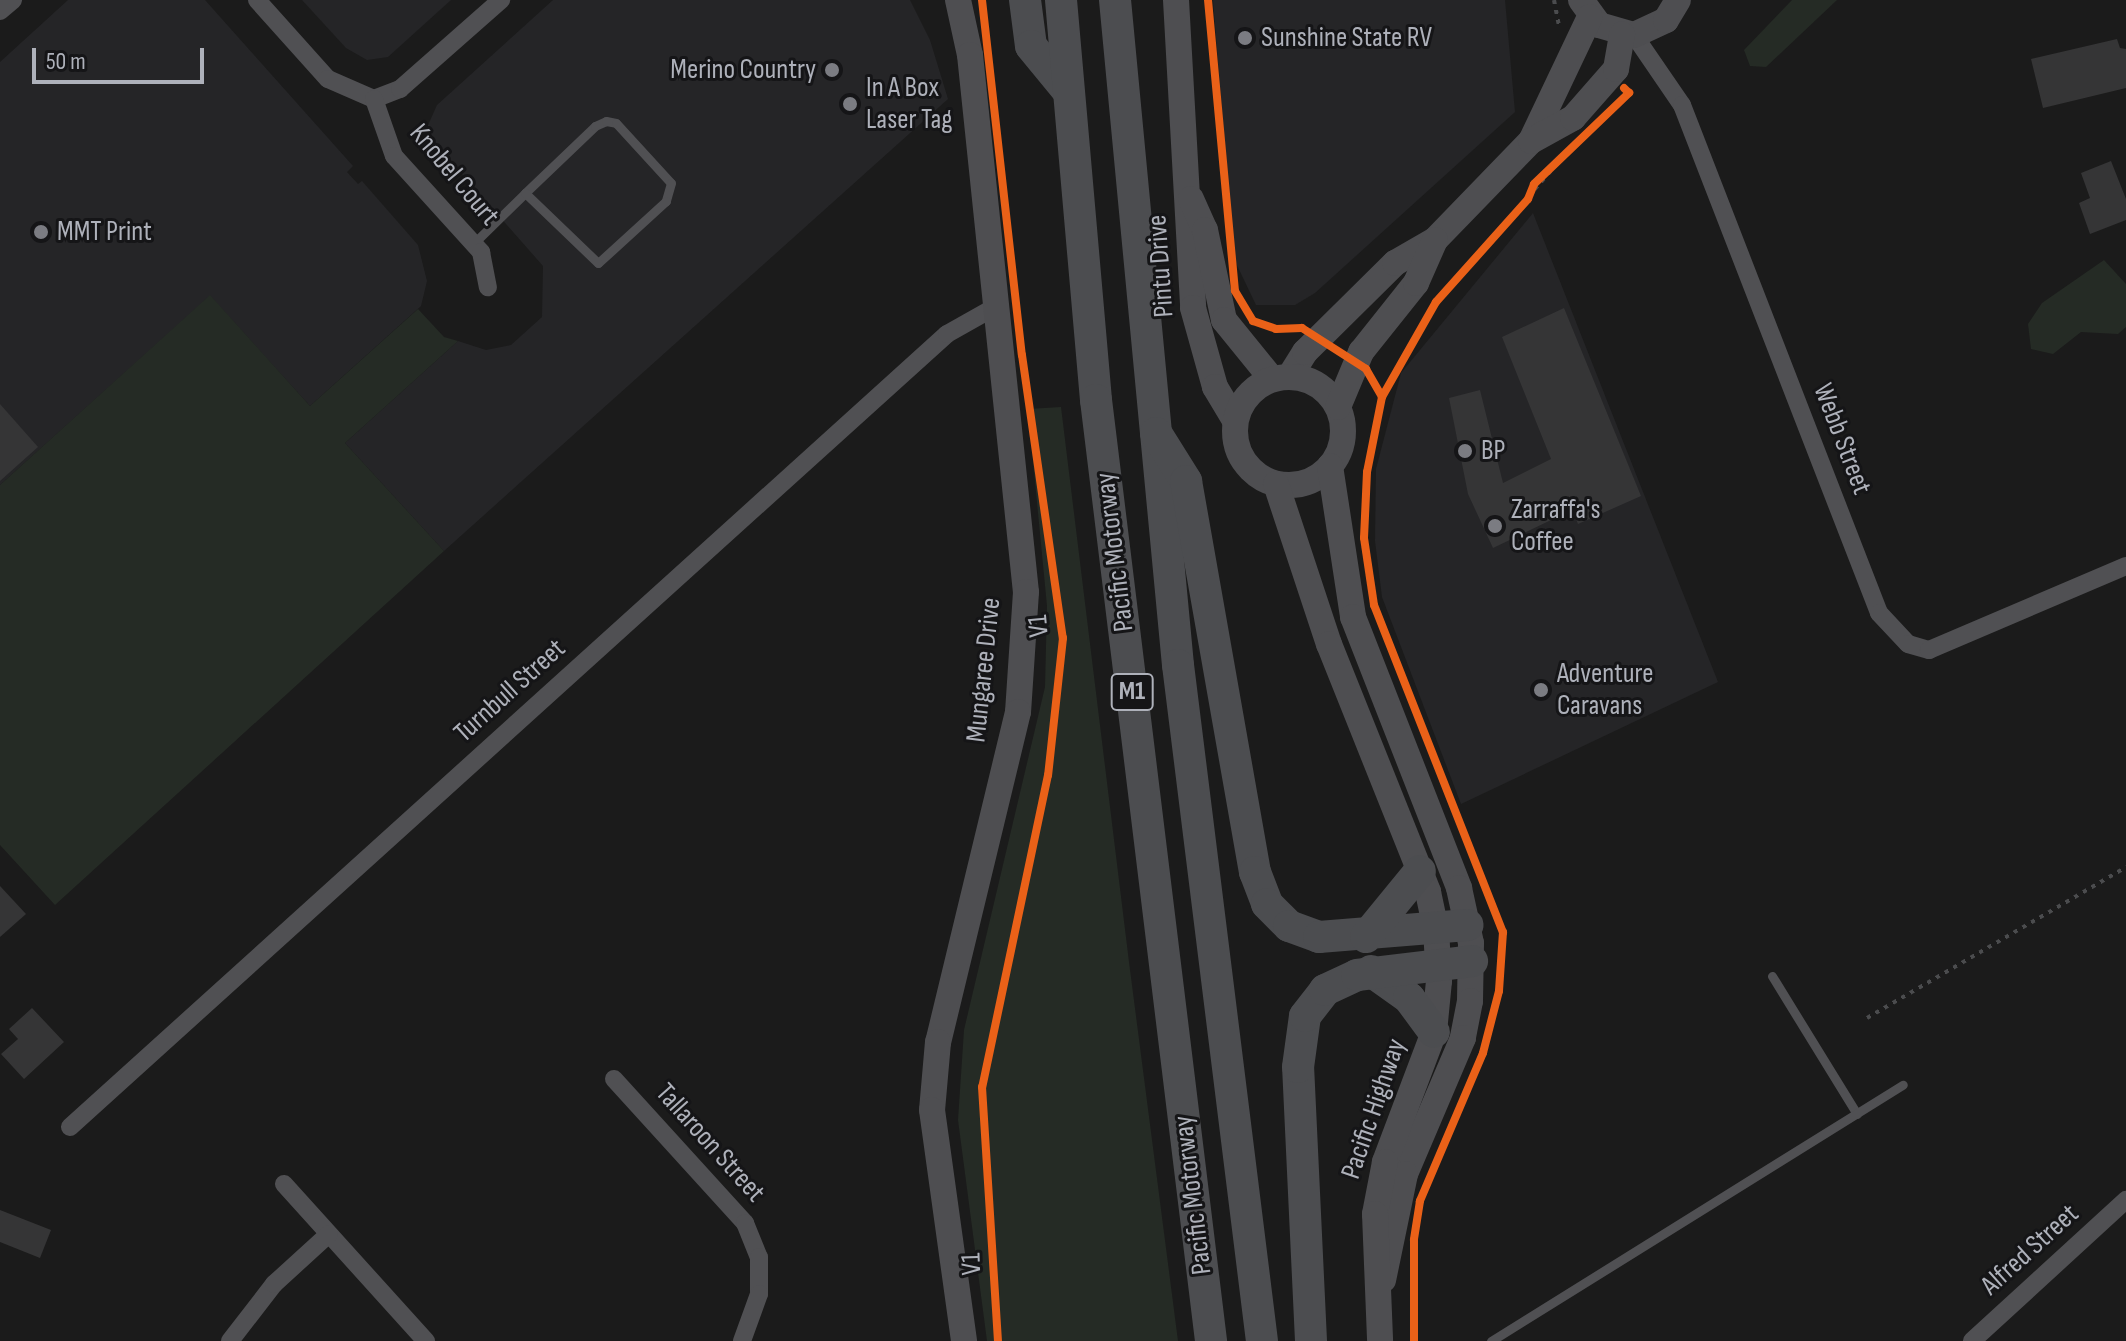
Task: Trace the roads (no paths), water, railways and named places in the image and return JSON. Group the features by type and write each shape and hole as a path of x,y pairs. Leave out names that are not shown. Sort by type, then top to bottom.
{"highway":[{"path":"1025,0 1031,46 1068,91"},
{"name":"Pacific Motorway","path":"1061,0 1096,400 1211,1341"},
{"name":"Pacific Motorway","path":"1115,0 1152,427 1262,1341"},
{"path":"1152,427 1186,481 1262,896 1281,920 1309,935 1366,937 1468,925"},
{"path":"1366,937 1420,871"},
{"path":"1311,1341 1300,1034 1309,1007 1325,990 1371,971 1472,961"},
{"path":"1371,971 1409,998 1434,1032"}],"street":[{"path":"0,11 13,0"},
{"path":"257,0 328,79 374,99 400,89 501,0"},
{"name":"Mungaree Drive","path":"958,0 970,55 1026,592 1018,712 938,1042 932,1110 964,1341"},
{"name":"Pintu Drive","path":"1176,0 1190,196 1186,232 1193,308 1215,387 1235,420"},
{"path":"1435,240 1416,283 1355,362 1338,407 1343,438 1330,466 1306,483 1276,484 1244,460 1235,420 1248,394 1281,377 1395,263 1435,240 1531,141 1573,118 1616,69 1628,35 1666,20 1678,0"},
{"path":"1531,141 1585,8 1628,35"},
{"name":"Webb Street","path":"1628,35 1682,105 1879,613 1908,644 1929,650 2126,566"},
{"name":"Knobel Court","path":"374,99 394,156 481,252 488,287"},
{"name":"Pintu Drive","path":"1190,196 1205,230 1224,320 1281,377"},
{"name":"Turnbull Street","path":"70,1127 947,334 995,307"},
{"path":"1281,377 1318,385 1338,407"},
{"name":"Pacific Highway","path":"1330,466 1353,617 1459,888 1472,961 1461,1046 1405,1174 1378,1298"},
{"name":"Pacific Highway","path":"1276,484 1329,644 1420,871 1436,929 1439,962 1434,1032 1379,1187 1373,1240 1378,1298"},
{"name":"Tallaroon Street","path":"614,1079 745,1223 759,1257 759,1294 742,1341"},
{"path":"284,1184 426,1341"},
{"name":"Alfred Street","path":"1972,1341 2126,1200"},
{"path":"230,1341 274,1284 329,1234"},
{"path":"1378,1298 1380,1341"}],"lane":[{"path":"473,244 525,193 606,121 616,123 671,183 666,201 598,263 525,193"},
{"path":"1772,976 1857,1114"},
{"path":"1491,1341 1903,1085"}],"place":[{"name":"Sunshine State RV","path":"1245,38"},
{"name":"Merino Country","path":"832,70"},
{"name":"In A Box Laser Tag","path":"850,104"},
{"name":"MMT Print","path":"41,232"},
{"name":"BP","path":"1465,451"},
{"name":"Zarraffa's Coffee","path":"1495,526"},
{"name":"Adventure Caravans","path":"1541,690"}]}
